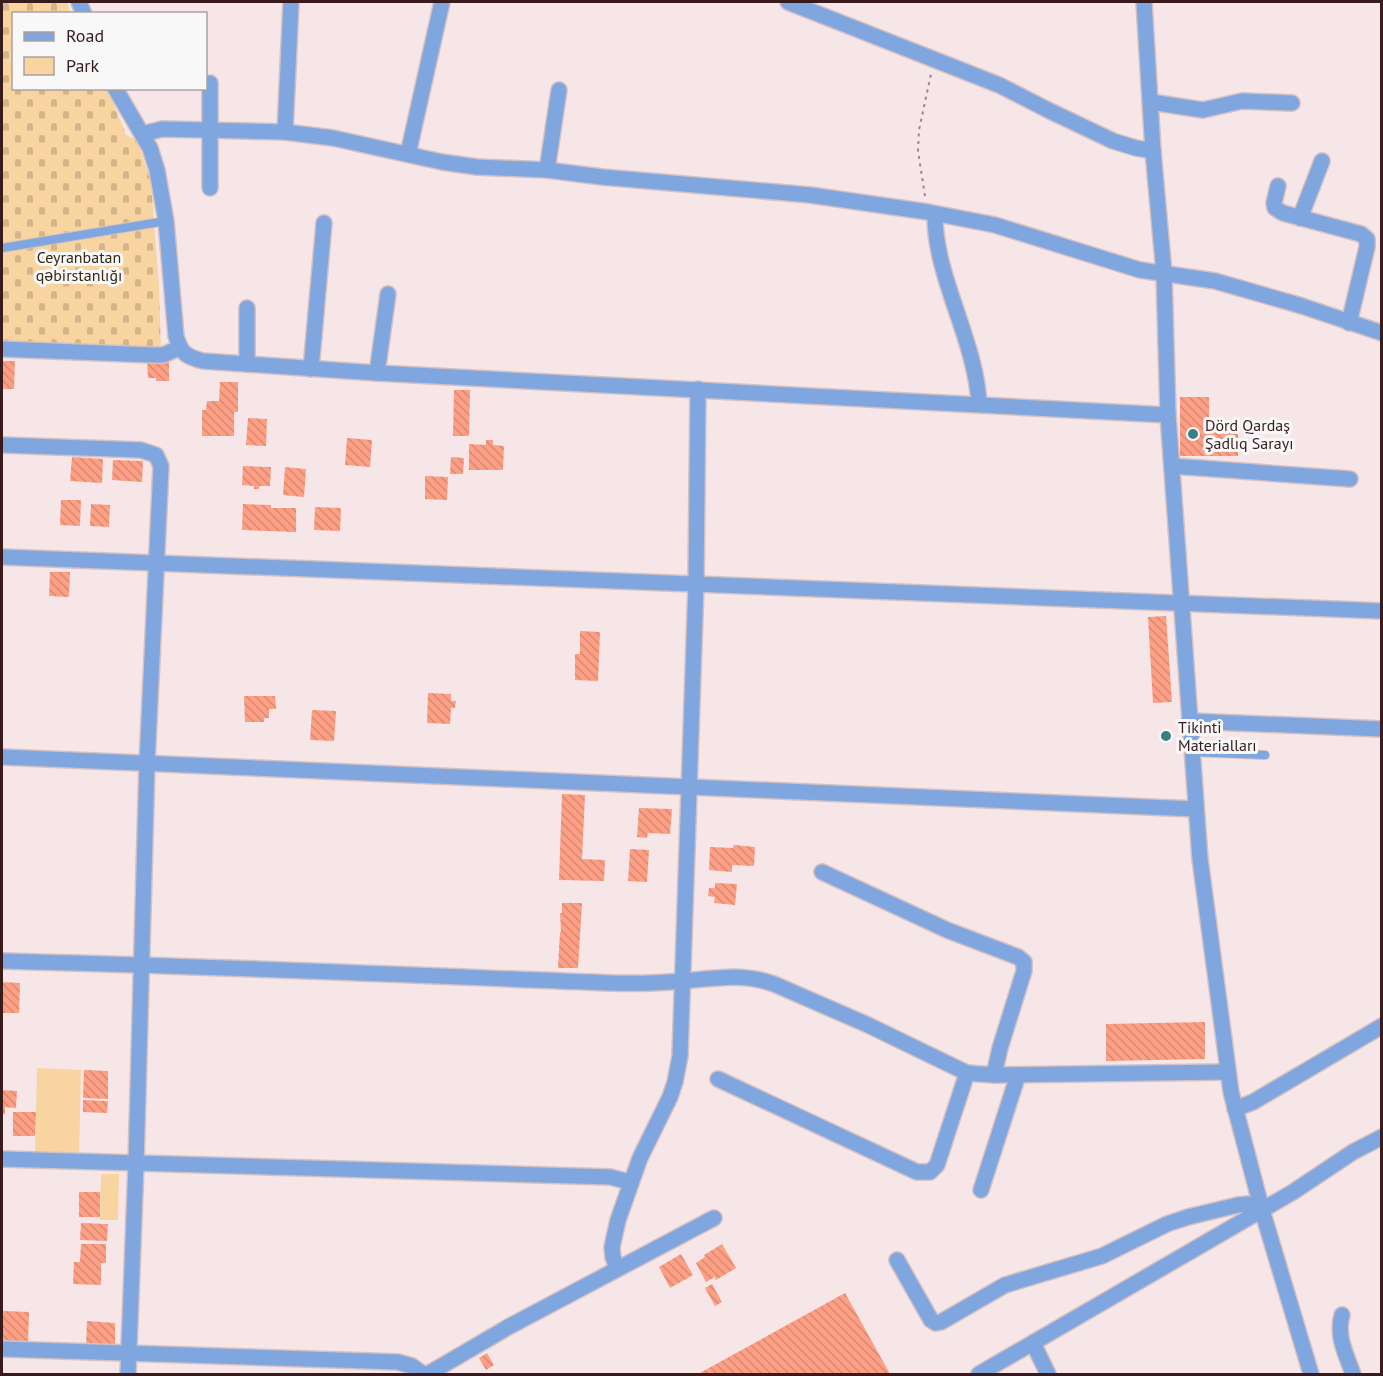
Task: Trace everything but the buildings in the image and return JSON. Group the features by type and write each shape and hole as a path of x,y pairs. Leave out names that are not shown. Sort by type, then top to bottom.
{"street":[{"path":"285,132 291,2"},
{"path":"408,154 442,2"},
{"path":"788,2 999,85 1113,141 1153,151"},
{"path":"1133,2 1144,2 1152,102 1153,151 1164,273 1168,414 1183,604 1195,808 1227,1072 1307,1374"},
{"path":"210,83 210,188"},
{"path":"116,90 126,111 150,148 157,170 166,221 176,336 179,348 192,358 203,361 377,373 1168,414"},
{"path":"547,170 559,90"},
{"path":"1152,102 1203,110 1242,101 1292,103"},
{"path":"142,134 162,129 285,132 333,138 442,162 477,167 547,170 810,195 931,213 994,225 1140,270 1215,281 1302,306 1382,333"},
{"path":"1300,218 1322,161"},
{"path":"1278,186 1274,203 1275,208 1283,213 1361,234 1366,239 1367,247 1349,323"},
{"path":"931,213 935,238 976,376 979,404"},
{"path":"311,369 324,223"},
{"path":"377,373 388,294"},
{"path":"247,364 248,308"},
{"path":"2,349 153,356 163,355 179,348"},
{"path":"617,1269 612,1247 614,1233 630,1182 675,1082 680,1056 696,584 698,389"},
{"path":"2,445 141,450 156,455 161,466 147,764 128,1374"},
{"path":"1172,465 1350,479"},
{"path":"2,557 1382,611"},
{"path":"1189,721 1382,729"},
{"path":"2,757 1195,808"},
{"path":"822,872 947,930 1018,957 1024,962 1024,971 994,1075"},
{"path":"2,961 141,964 631,984 719,977 759,979 868,1025 967,1073 1018,1075 1227,1072"},
{"path":"1235,1109 1253,1102 1382,1026"},
{"path":"718,1079 917,1172 930,1172 937,1165 967,1073"},
{"path":"981,1190 1018,1075"},
{"path":"979,1374 1317,1178 1366,1144 1382,1137"},
{"path":"2,1159 598,1177 630,1182"},
{"path":"897,1260 931,1320 936,1323 1005,1285 1108,1254 1177,1221 1238,1205 1248,1204 1262,1209"},
{"path":"428,1374 510,1326 714,1218"},
{"path":"1342,1315 1339,1335 1353,1374"},
{"path":"1033,1343 1048,1374"},
{"path":"2,1349 398,1362 412,1366 423,1374"}],"lane":[{"path":"2,248 166,221"},
{"path":"1191,752 1265,755"}],"path":[{"path":"931,213 918,151 919,130 934,60"}],"green space":[{"name":"Ceyranbatan qəbirstanlığı","path":"2,2 67,2 70,12 12,12 12,90 108,90 126,135 137,140 151,182 161,350 2,343"},
{"path":"37,1068 81,1070 79,1155 35,1154"},
{"path":"101,1174 119,1174 118,1220 100,1220"}],"place":[{"name":"Dörd Qardaş Şadlıq Sarayı","path":"1193,434"},
{"name":"Tikinti Materialları","path":"1166,736"}]}
